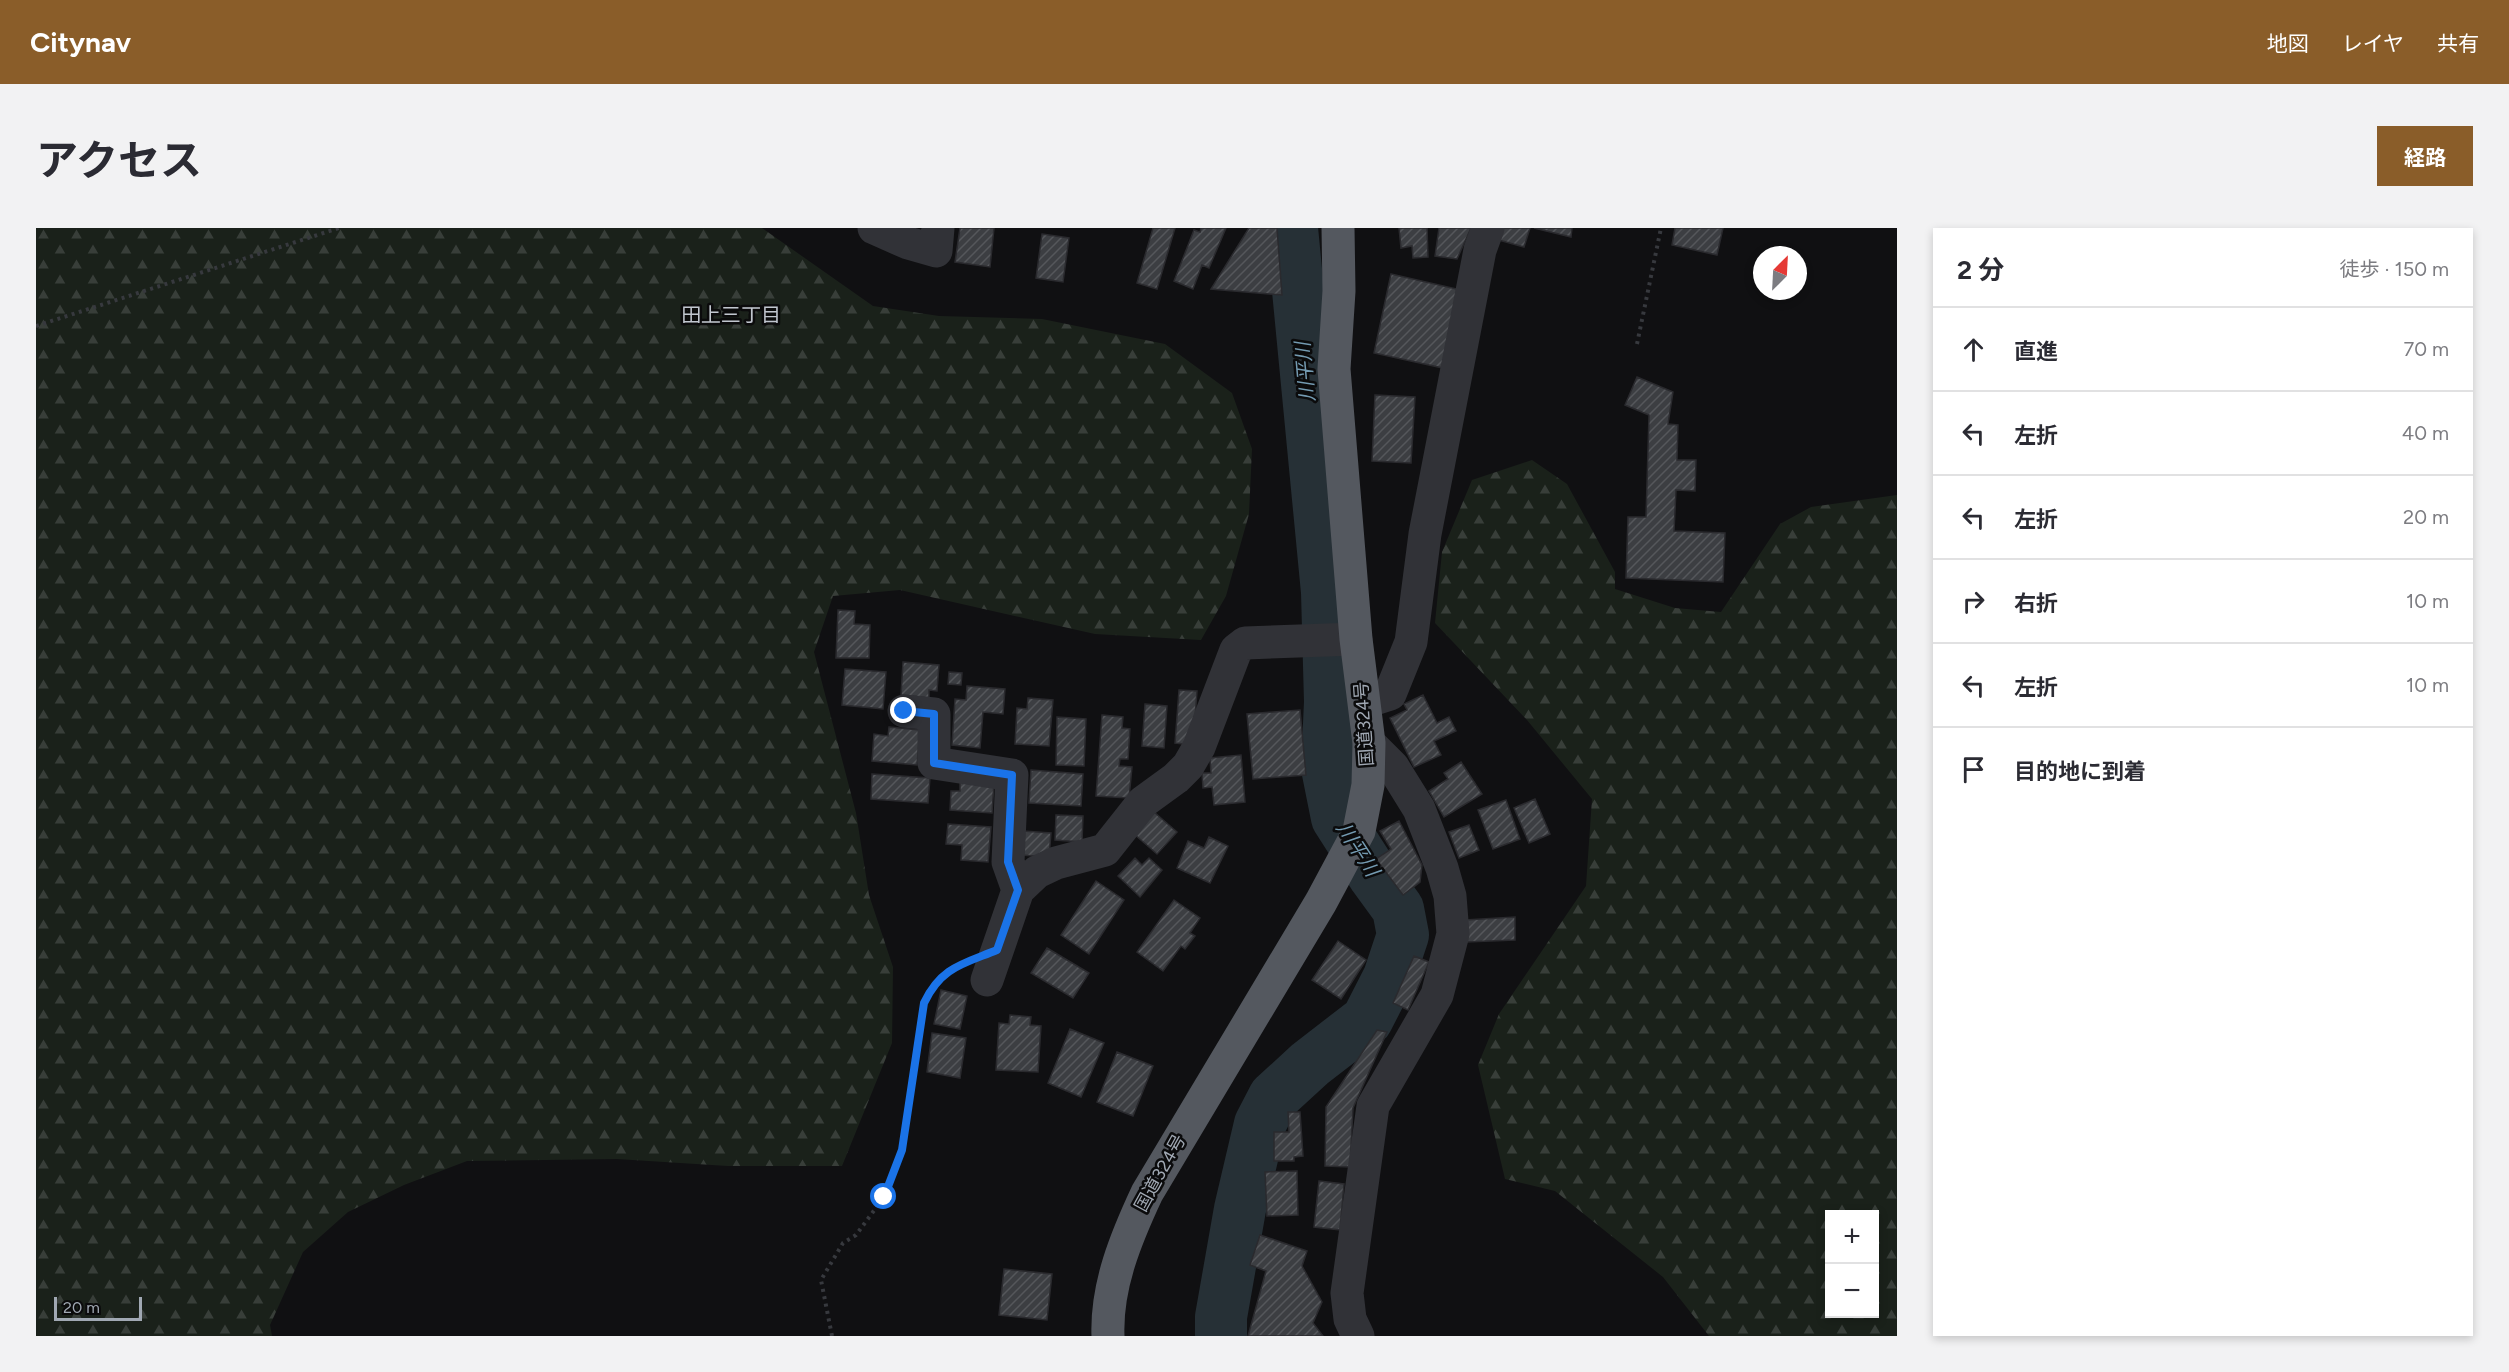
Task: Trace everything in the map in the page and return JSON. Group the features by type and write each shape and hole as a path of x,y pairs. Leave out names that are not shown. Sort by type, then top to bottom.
{"highway":[{"name":"国道324号","path":"1108,1336 1107,1315 1117,1269 1127,1236 1147,1193 1321,902 1359,831 1368,785 1369,743 1356,639 1334,369 1339,291 1338,228"}],"street":[{"path":"874,228 908,243 936,251 938,228"},
{"path":"1365,702 1390,694 1411,642 1425,534 1478,261 1488,228"},
{"path":"987,980 1018,890 1036,872 1056,863 1105,850 1143,802 1176,778 1188,766 1199,747 1236,650 1245,644 1356,639"},
{"path":"904,711 934,714 934,763 1012,775 1008,862 1018,890"},
{"path":"1358,1336 1350,1319 1347,1293 1373,1106 1437,995 1453,934 1450,896 1442,868 1419,809 1393,767 1369,743"}],"path":[{"path":"36,326 339,228"},
{"path":"1638,344 1661,228"},
{"path":"832,1336 822,1280 843,1243 856,1235 884,1197 902,1150 924,1003 934,983 948,970 997,950"}],"green space":[{"path":"36,228 762,228 873,306 939,316 1042,319 1165,344 1232,393 1252,449 1249,514 1226,596 1201,640 1095,634 900,590 833,596 814,652 856,813 869,895 893,967 892,1043 842,1166 728,1166 617,1159 467,1161 404,1185 348,1212 303,1252 270,1325 272,1336 36,1336"},
{"path":"1532,460 1567,484 1615,572 1615,589 1675,608 1721,612 1780,524 1811,507 1897,495 1897,1336 1709,1336 1663,1277 1555,1191 1505,1179 1478,1065 1499,1014 1586,886 1592,799 1527,720 1435,623 1442,552 1472,480"}],"building":[{"path":"960,228 994,228 990,267 955,262"},
{"path":"1153,228 1175,228 1157,289 1137,283"},
{"path":"1201,228 1226,228 1209,268 1202,265 1193,289 1174,281 1194,230 1200,232"},
{"path":"1249,228 1277,228 1282,295 1211,289"},
{"path":"1399,228 1427,228 1428,257 1413,258 1412,246 1401,248"},
{"path":"1439,228 1471,228 1457,259 1435,256"},
{"path":"1498,228 1530,228 1524,247 1495,239"},
{"path":"1534,228 1572,228 1571,237"},
{"path":"1675,228 1723,228 1717,255 1672,245"},
{"path":"1042,234 1069,238 1063,282 1036,278"},
{"path":"1391,274 1461,290 1443,368 1374,353"},
{"path":"1637,377 1673,392 1668,424 1678,425 1677,460 1696,460 1695,491 1676,490 1674,531 1725,533 1723,582 1626,578 1628,517 1646,517 1649,415 1625,405"},
{"path":"1375,395 1415,397 1411,463 1372,461"},
{"path":"838,610 855,611 854,624 870,625 869,658 836,658"},
{"path":"903,662 939,665 937,691 929,690 929,698 901,695"},
{"path":"845,669 886,672 883,709 842,705"},
{"path":"949,672 962,673 961,685 948,684"},
{"path":"967,686 1005,689 1003,714 983,712 980,748 952,745 955,699 966,700"},
{"path":"1179,690 1197,691 1193,745 1175,743"},
{"path":"1423,695 1437,723 1449,717 1456,731 1434,741 1441,755 1414,767 1390,718 1407,710 1404,704"},
{"path":"1028,698 1053,700 1049,746 1015,744 1017,708 1027,709"},
{"path":"1145,704 1167,706 1164,748 1142,746"},
{"path":"1300,710 1306,775 1253,779 1247,714"},
{"path":"1102,715 1123,717 1122,728 1130,729 1128,759 1120,759 1119,766 1132,767 1129,798 1096,796"},
{"path":"1057,717 1086,719 1084,766 1056,765"},
{"path":"889,727 920,730 917,765 872,761 874,734 888,736"},
{"path":"1241,755 1245,802 1214,805 1212,787 1203,788 1202,773 1211,773 1210,758"},
{"path":"1461,762 1482,794 1444,817 1429,791 1448,779 1444,773"},
{"path":"1031,770 1083,774 1081,806 1029,803"},
{"path":"872,774 930,778 928,803 871,799"},
{"path":"960,781 994,783 992,813 950,810 951,791 960,791"},
{"path":"1535,799 1550,834 1529,843 1514,808"},
{"path":"1506,800 1520,839 1493,849 1478,810"},
{"path":"1154,812 1177,832 1157,854 1134,834"},
{"path":"1056,815 1083,816 1082,842 1055,840"},
{"path":"1399,821 1422,865 1420,882 1403,895 1376,859 1391,849 1380,831"},
{"path":"948,824 991,827 988,862 961,860 962,845 946,844"},
{"path":"1469,825 1479,850 1459,858 1449,832"},
{"path":"1023,831 1051,833 1049,857 1021,855"},
{"path":"1209,837 1228,846 1210,883 1177,868 1188,841 1204,848"},
{"path":"1135,858 1142,865 1149,858 1162,870 1140,897 1118,876"},
{"path":"1096,881 1124,900 1089,954 1061,935"},
{"path":"1174,900 1200,918 1190,933 1195,936 1185,949 1181,946 1163,971 1137,952"},
{"path":"1515,917 1515,940 1466,942 1465,920"},
{"path":"1338,941 1366,960 1341,999 1312,980"},
{"path":"1047,948 1089,973 1073,998 1031,973"},
{"path":"1414,956 1429,962 1408,1010 1393,1003"},
{"path":"941,990 967,996 960,1029 934,1024"},
{"path":"1010,1015 1031,1017 1030,1025 1041,1026 1038,1072 996,1070 999,1023 1009,1024"},
{"path":"1070,1029 1104,1043 1081,1097 1048,1083"},
{"path":"1377,1030 1387,1032 1353,1108 1350,1167 1325,1166 1326,1107"},
{"path":"932,1033 966,1038 960,1078 927,1072"},
{"path":"1117,1052 1153,1066 1133,1116 1097,1102"},
{"path":"1288,1112 1300,1112 1303,1156 1294,1157 1294,1161 1274,1161 1274,1132 1289,1132"},
{"path":"1297,1171 1298,1215 1267,1216 1265,1172"},
{"path":"1319,1181 1344,1184 1340,1230 1314,1227"},
{"path":"1260,1235 1307,1251 1302,1266 1322,1302 1313,1323 1323,1336 1248,1336 1266,1271 1250,1265"},
{"path":"1004,1269 1052,1274 1047,1320 999,1315"}],"waterway":[{"name":"川平川","path":"1221,1336 1221,1317 1240,1209 1260,1124 1274,1097 1310,1064 1367,1020 1389,977 1403,935 1398,909 1337,818 1327,768 1330,702 1327,592 1292,228"}],"district":[{"name":"田上三丁目","path":"731,315"}],"route":[{"path":"884,1197 902,1150 924,1003 934,983 948,970 997,950 1018,890 1008,862 1012,775 934,763 934,714 904,711"}]}
